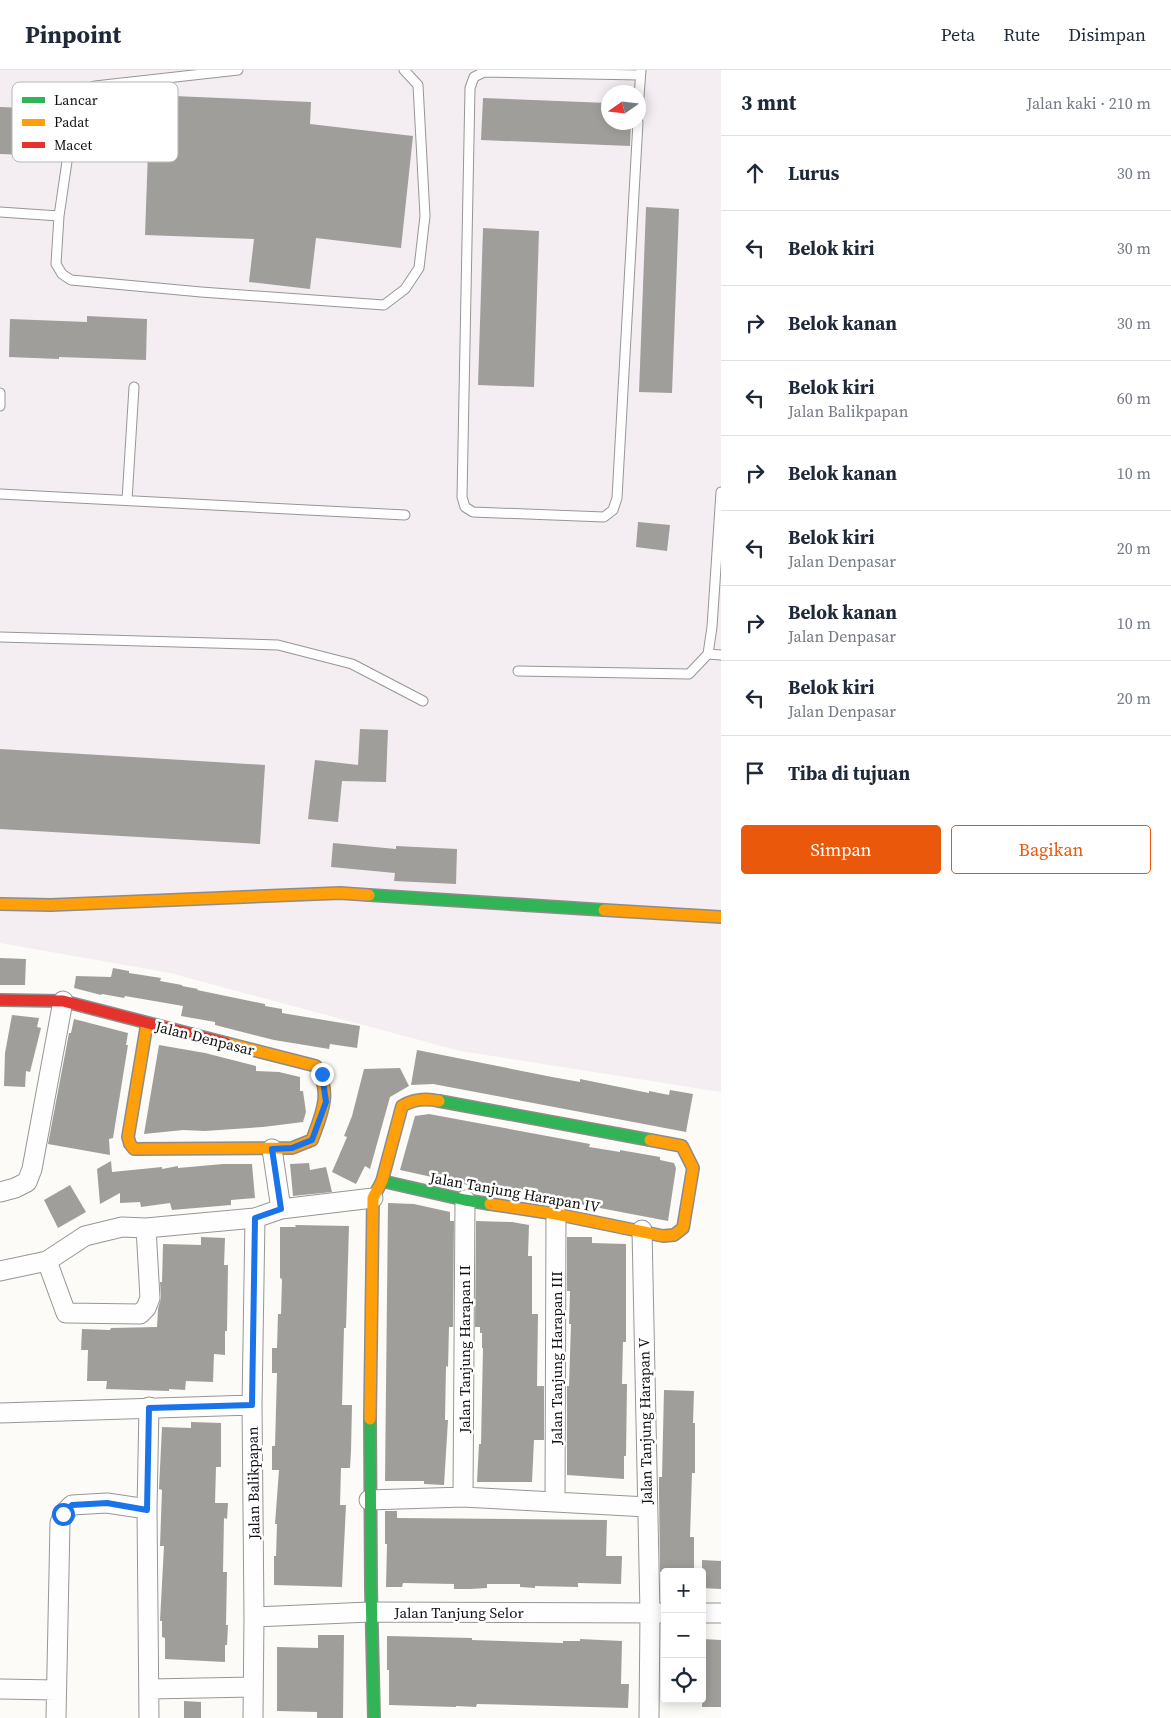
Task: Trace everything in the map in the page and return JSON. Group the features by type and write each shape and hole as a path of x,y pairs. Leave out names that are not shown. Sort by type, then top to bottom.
{"street":[{"path":"0,904 51,905 340,893 721,917"},
{"path":"0,1000 63,1001 147,1023"},
{"path":"0,1192 27,1182 32,1168 63,1001"},
{"name":"Jalan Denpasar","path":"147,1023 316,1066 322,1074 326,1102 312,1140 292,1148 134,1149 128,1137 147,1023"},
{"name":"Jalan Tanjung Harapan IV","path":"421,1098 682,1146 693,1168 683,1228 674,1235 663,1236 642,1230 556,1214 465,1200 382,1182 402,1106 421,1098"},
{"path":"272,1149 281,1209"},
{"path":"374,1718 370,1612 373,1198 382,1182"},
{"path":"0,1271 47,1260 85,1236 122,1227 146,1228 255,1218 281,1209 373,1198"},
{"name":"Jalan Tanjung Harapan II","path":"463,1497 465,1200"},
{"name":"Jalan Tanjung Harapan III","path":"555,1502 556,1214"},
{"name":"Jalan Balikpapan","path":"253,1718 252,1405 255,1218"},
{"path":"47,1260 66,1312 73,1314 140,1314 146,1308 150,1298 146,1228"},
{"name":"Jalan Tanjung Harapan V","path":"642,1230 647,1507 658,1613 649,1718"},
{"path":"0,1413 252,1405"},
{"path":"149,1408 147,1510 150,1718"},
{"path":"370,1500 463,1497 647,1507"},
{"path":"56,1718 60,1523 63,1514 72,1505 107,1503 147,1510"},
{"name":"Jalan Tanjung Selor","path":"254,1617 370,1612 658,1613"},
{"path":"706,1613 721,1613"},
{"path":"150,1689 253,1687"},
{"path":"0,1688 56,1690"}],"lane":[{"path":"131,82 238,70"},
{"path":"66,162 58,216 56,264 62,274 71,280 201,292 384,305 405,289 419,268 425,216 418,85 404,70"},
{"path":"638,130 617,498 613,510 604,518 473,512 465,507 462,497 470,88 474,77 484,72 640,73"},
{"path":"0,212 58,216"},
{"path":"127,500 134,387"},
{"path":"0,393 0,406"},
{"path":"518,671 689,674 708,654 712,627 721,492"},
{"path":"0,494 405,515"},
{"path":"0,637 278,645 352,664 423,702"},
{"path":"708,654 721,656"}],"shaded area":[{"path":"0,70 721,70 721,1092 460,1051 170,973 0,943"}],"building":[{"path":"178,96 311,102 310,124 413,136 401,248 316,238 310,289 249,282 254,239 145,235 148,162 178,162"},
{"path":"483,98 601,103 601,130 631,130 630,146 481,140"},
{"path":"0,107 12,107 12,154 0,154"},
{"path":"646,207 679,209 672,393 639,392"},
{"path":"483,228 539,231 534,387 478,385"},
{"path":"87,316 147,319 146,360 9,357 10,319 87,322"},
{"path":"638,522 670,525 667,551 636,547"},
{"path":"360,729 388,730 386,782 342,781 338,822 308,819 315,760 358,765"},
{"path":"0,749 265,765 260,844 0,829"},
{"path":"333,843 396,849 396,846 457,849 456,884 394,881 395,873 331,867"},
{"path":"0,958 26,959 25,985 0,985"},
{"path":"113,968 129,971 129,973 161,978 160,981 197,990 265,1004 265,1006 282,1009 282,1013 360,1026 357,1048 330,1044 329,1049 274,1040 215,1025 215,1022 181,1016 183,1006 125,996 124,998 101,995 74,988 76,976 111,977"},
{"path":"12,1015 39,1018 37,1027 41,1028 30,1072 26,1071 25,1087 4,1086 5,1053"},
{"path":"74,1019 128,1033 126,1045 128,1045 113,1138 109,1139 110,1155 48,1144 69,1033 71,1033"},
{"path":"159,1045 205,1053 256,1066 256,1071 279,1072 300,1077 300,1091 303,1091 306,1112 303,1122 263,1127 205,1131 183,1130 144,1134"},
{"path":"417,1050 552,1077 580,1082 580,1079 649,1093 649,1091 669,1095 670,1090 693,1094 686,1132 433,1084 411,1085"},
{"path":"400,1068 409,1086 390,1097 370,1169 365,1166 356,1184 332,1172 347,1137 344,1136 352,1116 364,1069"},
{"path":"429,1114 590,1144 589,1147 660,1157 660,1160 674,1163 676,1168 668,1221 537,1196 537,1194 498,1186 497,1190 400,1170 415,1116"},
{"path":"111,1161 112,1172 162,1167 162,1169 178,1166 178,1168 223,1164 252,1164 255,1198 231,1200 231,1205 172,1210 170,1203 141,1207 140,1202 120,1203 120,1193 100,1204 97,1169"},
{"path":"309,1163 310,1170 326,1167 332,1192 293,1196 290,1164"},
{"path":"70,1185 86,1212 58,1228 44,1200"},
{"path":"388,1203 414,1204 450,1212 450,1221 454,1221 453,1327 449,1327 448,1367 446,1366 445,1420 448,1420 444,1485 424,1484 424,1481 385,1481"},
{"path":"476,1221 512,1222 529,1225 528,1256 532,1256 532,1314 538,1314 537,1386 544,1386 544,1440 534,1440 532,1482 477,1482 479,1444 481,1444 483,1348 480,1327 475,1327"},
{"path":"295,1225 349,1226 342,1405 352,1405 350,1468 341,1468 340,1505 346,1505 342,1587 274,1585 277,1524 275,1524 279,1470 272,1470 272,1446 275,1446 277,1373 272,1373 272,1348 277,1348 278,1314 281,1314 280,1227 296,1227"},
{"path":"201,1237 225,1238 224,1265 228,1265 225,1355 214,1354 213,1382 186,1381 185,1390 169,1389 169,1391 106,1389 107,1381 87,1381 88,1350 81,1350 82,1329 110,1330 111,1328 157,1327 161,1298 160,1282 162,1282 163,1244 201,1245"},
{"path":"567,1237 592,1237 592,1243 626,1244 626,1342 623,1342 622,1384 627,1384 624,1479 567,1475 567,1386 569,1386 571,1324 569,1324 570,1291 567,1291"},
{"path":"664,1390 694,1391 695,1473 692,1473 690,1537 694,1537 694,1568 661,1568 660,1572 659,1477 662,1477"},
{"path":"191,1422 221,1423 221,1467 216,1467 215,1503 228,1503 227,1519 224,1518 223,1572 227,1572 226,1625 228,1625 225,1662 165,1659 165,1638 162,1637 162,1621 160,1621 164,1546 160,1546 162,1490 159,1489 162,1427 191,1428"},
{"path":"385,1511 397,1511 397,1518 607,1520 606,1556 622,1556 621,1584 578,1583 578,1587 535,1586 535,1588 520,1587 520,1584 487,1584 487,1588 454,1589 454,1584 403,1583 402,1587 386,1587 387,1544 385,1544"},
{"path":"702,1560 721,1561 721,1589 706,1588 706,1568 702,1568"},
{"path":"318,1635 344,1635 343,1718 317,1718 317,1712 277,1711 277,1647 318,1648"},
{"path":"387,1636 563,1643 563,1641 580,1641 580,1639 622,1641 621,1684 629,1684 628,1708 477,1704 476,1707 389,1705"},
{"path":"706,1639 721,1640 721,1707 702,1707 702,1703 706,1703"},
{"path":"184,1701 201,1702 201,1718 184,1718"}],"traffic: fast":[{"path":"369,895 604,910"},
{"path":"439,1101 650,1140"},
{"path":"382,1181 490,1204"},
{"path":"370,1419 374,1718"}],"traffic: slow":[{"path":"0,904 51,905 340,893 369,895"},
{"path":"604,910 721,917"},
{"path":"147,1023 128,1137 134,1149 292,1148 312,1140 324,1103 324,1085 316,1066 226,1043"},
{"path":"370,1419 373,1198 382,1181 402,1106 420,1100 439,1101"},
{"path":"490,1204 556,1214 663,1236 674,1235 683,1228 693,1168 682,1146 650,1140"}],"traffic: jam":[{"path":"0,1000 63,1001 226,1043"}],"route":[{"path":"63,1514 72,1505 107,1503 147,1510 149,1408 252,1405 255,1218 281,1209 272,1149 292,1148 312,1140 326,1102 322,1074"}]}
